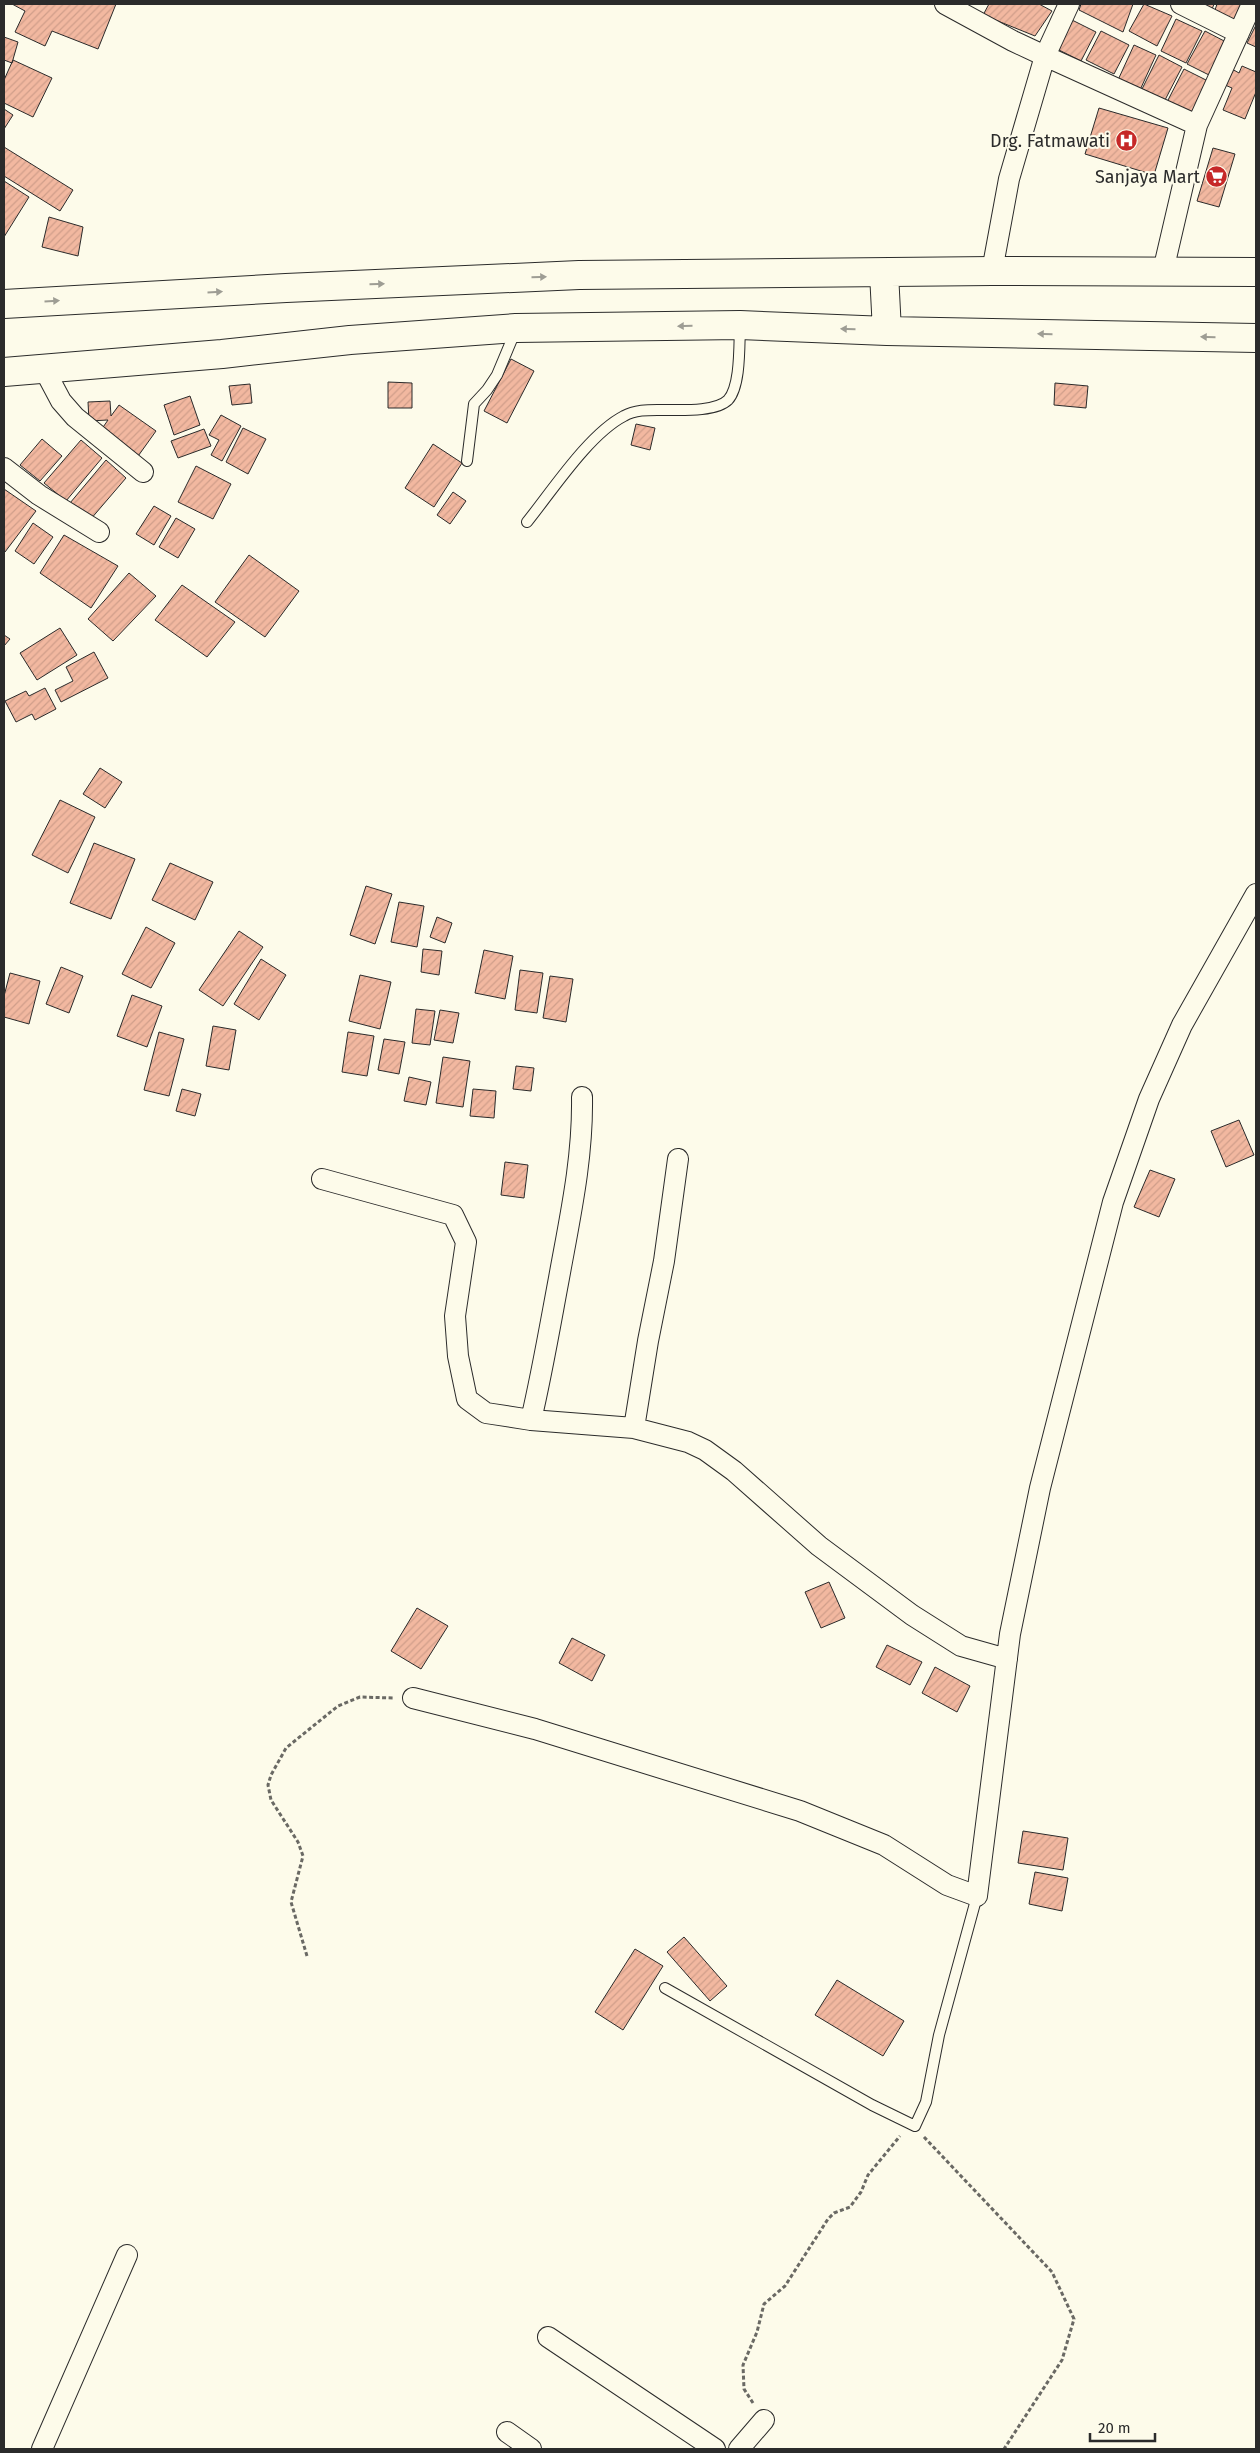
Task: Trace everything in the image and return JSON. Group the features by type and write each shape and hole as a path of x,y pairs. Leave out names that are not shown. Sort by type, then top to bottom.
{"highway":[{"path":"4,303 579,275 1256,272"},
{"path":"884,273 886,331"},
{"path":"4,372 350,340 516,328 740,325 886,331 1256,338"}],"street":[{"path":"945,4 1013,41 1198,125"},
{"path":"992,272 1009,179 1045,56 1069,4"},
{"path":"1181,4 1239,33"},
{"path":"1163,271 1198,125 1252,4"},
{"path":"44,368 61,401 75,417 143,472"},
{"path":"4,468 39,495 99,532"},
{"path":"413,1698 526,1726 800,1811 884,1846 947,1885 977,1896 1006,1659 1040,1488 1122,1172 1149,1099 1182,1025 1256,894"},
{"path":"531,1420 543,1372 580,1164 582,1097"},
{"path":"634,1428 648,1341 664,1261 678,1158"},
{"path":"322,1179 453,1215 466,1242 455,1316 458,1356 467,1399 486,1413 531,1420 634,1428 688,1442 705,1450 734,1471 819,1546 912,1615 961,1646 1006,1659"},
{"path":"42,2449 127,2256"},
{"path":"548,2337 715,2449"},
{"path":"739,2449 764,2420"},
{"path":"507,2432 531,2449"}],"lane":[{"path":"527,522 599,434 626,415 644,410 715,407 728,400 734,386 738,367 740,325"},
{"path":"467,461 474,404 497,375 516,328"},
{"path":"665,1988 865,2101 914,2126 926,2102 939,2035 977,1896"}],"path":[{"path":"307,1956 291,1902 304,1856 298,1842 271,1800 268,1785 270,1775 286,1748 338,1706 352,1698 413,1698"},
{"path":"764,2420 744,2389 742,2365 757,2332 764,2304 786,2286 828,2219 834,2213 850,2207 861,2192 868,2175 896,2138 914,2126 1052,2272 1074,2319 1062,2360 1004,2449"}],"building":[{"path":"12,4 116,4 98,49 52,31 45,46 15,32 25,11"},
{"path":"989,4 1039,4 1052,11 1035,36 983,15"},
{"path":"1081,4 1133,4 1123,32 1079,10"},
{"path":"1144,4 1172,16 1157,46 1129,31"},
{"path":"1193,4 1214,4 1211,12"},
{"path":"1217,4 1242,4 1236,21 1215,10"},
{"path":"1068,18 1096,32 1081,61 1053,47"},
{"path":"1176,19 1202,31 1186,63 1161,51"},
{"path":"1256,25 1256,47 1247,43"},
{"path":"1101,31 1129,45 1114,74 1086,60"},
{"path":"1205,31 1228,43 1211,76 1187,64"},
{"path":"4,37 18,42 12,63 4,60"},
{"path":"1134,45 1156,55 1140,90 1118,80"},
{"path":"1159,55 1182,67 1165,100 1142,89"},
{"path":"13,60 52,78 33,117 4,103 4,80"},
{"path":"1242,66 1256,72 1256,92 1245,119 1223,110 1232,88 1225,85 1232,69 1239,73"},
{"path":"1184,69 1208,81 1191,114 1167,102"},
{"name":"Drg. Fatmawati","path":"1099,108 1168,128 1154,175 1085,154"},
{"path":"4,109 13,115 4,129"},
{"path":"4,147 73,190 60,211 4,176"},
{"name":"Sanjaya Mart","path":"1213,148 1235,154 1219,207 1197,201"},
{"path":"4,181 29,197 4,237"},
{"path":"49,217 83,227 78,256 42,247"},
{"path":"511,359 534,371 507,423 484,411"},
{"path":"388,382 412,383 412,408 388,408"},
{"path":"1055,383 1088,386 1086,408 1054,405"},
{"path":"250,384 252,403 232,405 229,386"},
{"path":"190,396 200,425 174,435 164,405"},
{"path":"110,401 111,416 119,405 156,431 136,459 99,433 108,420 89,421 88,402"},
{"path":"221,415 241,426 222,461 211,455 219,440 209,435"},
{"path":"636,424 655,428 650,450 631,445"},
{"path":"243,428 266,439 248,474 226,462"},
{"path":"204,429 211,446 178,458 171,441"},
{"path":"42,439 62,456 40,481 20,465"},
{"path":"81,440 102,458 66,501 44,483"},
{"path":"433,444 462,463 434,507 405,488"},
{"path":"106,460 126,478 90,520 70,503"},
{"path":"196,466 231,484 213,519 178,502"},
{"path":"4,489 36,511 5,552 4,551"},
{"path":"453,492 466,501 450,524 437,515"},
{"path":"154,506 171,516 154,545 136,534"},
{"path":"176,518 195,529 178,558 159,547"},
{"path":"33,523 53,537 34,564 15,551"},
{"path":"64,535 118,566 91,608 40,573"},
{"path":"249,555 299,591 265,637 215,602"},
{"path":"129,573 156,596 113,641 88,619"},
{"path":"182,585 235,622 207,657 155,620"},
{"path":"60,628 77,655 37,680 20,653"},
{"path":"4,635 10,639 4,646"},
{"path":"94,652 108,678 61,702 55,690 73,681 66,667"},
{"path":"45,688 56,709 35,720 32,714 16,722 5,701 26,691 29,696"},
{"path":"100,768 122,782 105,808 83,794"},
{"path":"60,800 95,817 68,873 32,855"},
{"path":"94,843 135,859 111,919 70,903"},
{"path":"170,863 213,882 195,920 152,900"},
{"path":"366,886 392,894 375,944 350,935"},
{"path":"399,902 424,906 417,947 391,942"},
{"path":"437,917 452,923 445,943 430,937"},
{"path":"146,927 175,943 151,988 122,974"},
{"path":"239,931 263,947 223,1006 199,990"},
{"path":"423,949 442,951 439,975 421,972"},
{"path":"484,950 513,956 505,999 475,993"},
{"path":"261,959 286,975 259,1020 234,1004"},
{"path":"61,967 83,976 69,1013 46,1004"},
{"path":"520,970 543,973 537,1013 515,1010"},
{"path":"10,973 40,981 29,1024 4,1017 4,996"},
{"path":"360,975 391,982 380,1029 349,1021"},
{"path":"550,976 573,979 566,1022 543,1018"},
{"path":"132,995 162,1006 147,1047 117,1036"},
{"path":"416,1009 435,1011 430,1045 412,1043"},
{"path":"440,1010 459,1013 453,1043 434,1040"},
{"path":"213,1026 236,1030 229,1070 206,1066"},
{"path":"159,1032 184,1039 169,1096 144,1090"},
{"path":"348,1032 374,1036 367,1076 342,1072"},
{"path":"384,1039 405,1042 399,1074 378,1070"},
{"path":"443,1057 470,1061 463,1107 436,1103"},
{"path":"516,1066 534,1068 531,1091 513,1089"},
{"path":"409,1077 431,1082 426,1105 404,1101"},
{"path":"182,1089 201,1094 195,1116 176,1111"},
{"path":"473,1089 496,1091 494,1118 470,1116"},
{"path":"1239,1120 1254,1155 1226,1167 1211,1131"},
{"path":"505,1162 528,1165 524,1198 501,1195"},
{"path":"1150,1170 1175,1179 1159,1217 1134,1207"},
{"path":"829,1582 845,1618 821,1628 805,1592"},
{"path":"417,1608 448,1626 421,1669 391,1651"},
{"path":"572,1638 605,1655 592,1681 559,1663"},
{"path":"887,1645 922,1662 910,1685 876,1667"},
{"path":"935,1667 970,1686 957,1712 922,1693"},
{"path":"1023,1831 1068,1838 1063,1870 1018,1863"},
{"path":"1035,1872 1068,1878 1062,1911 1029,1904"},
{"path":"684,1937 727,1986 710,2001 667,1952"},
{"path":"635,1949 663,1966 623,2030 595,2012"},
{"path":"837,1980 904,2021 883,2056 815,2015"}],"place":[{"name":"Drg. Fatmawati","path":"1126,141"},
{"name":"Sanjaya Mart","path":"1216,177"}]}
